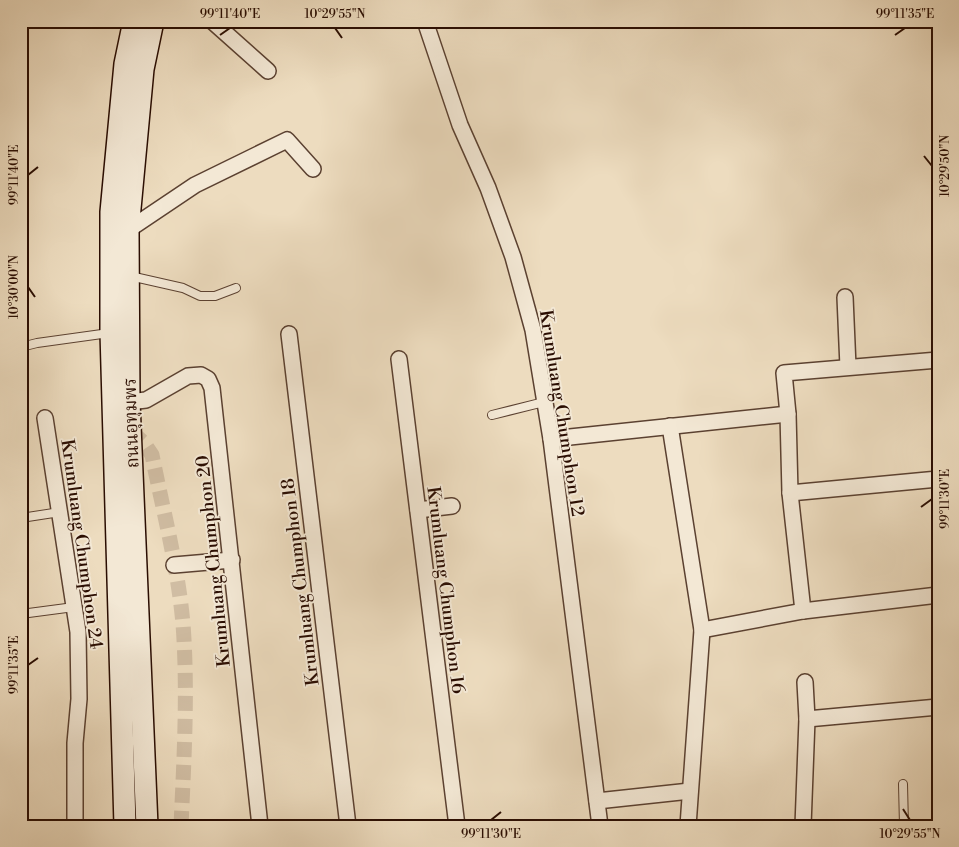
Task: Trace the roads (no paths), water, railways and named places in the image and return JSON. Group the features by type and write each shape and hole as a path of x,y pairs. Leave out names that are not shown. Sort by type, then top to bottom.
{"street":[{"name":"ถนนอุทุมพร","path":"125,826 110,332 111,212 125,64 134,21"},
{"name":"ถนนอุทุมพร","path":"148,826 129,402 128,230 143,69 153,21"},
{"path":"212,21 268,71"},
{"name":"Krumluang Chumphon 12","path":"425,21 460,125 488,188 513,257 533,330 550,439 600,826"},
{"path":"128,230 195,185 287,140 313,169"},
{"path":"845,297 848,367"},
{"name":"Krumluang Chumphon 18","path":"288,334 348,826"},
{"name":"Krumluang Chumphon 16","path":"399,359 457,826"},
{"path":"803,611 790,493 788,414 784,373 938,360"},
{"name":"Krumluang Chumphon 20","path":"129,402 146,400 188,376 201,375 208,379 212,388 260,826"},
{"path":"550,439 788,414"},
{"name":"Krumluang Chumphon 24","path":"46,418 78,632 79,699 75,743 75,826"},
{"path":"670,426 702,630 688,826"},
{"path":"790,493 938,479"},
{"path":"418,510 452,506"},
{"path":"174,565 232,560"},
{"path":"702,630 803,611 938,595"},
{"path":"804,826 807,719 806,682"},
{"path":"807,719 938,707"},
{"path":"597,801 690,790"}],"lane":[{"path":"128,276 183,288 200,296 215,296 236,288"},
{"path":"21,347 37,342 110,332"},
{"path":"492,415 544,402"},
{"path":"21,518 60,512"},
{"path":"21,614 74,607"},
{"path":"903,784 904,826"}],"tunnel":[{"path":"131,431 144,443 152,455 181,603 185,700 181,826"}]}
